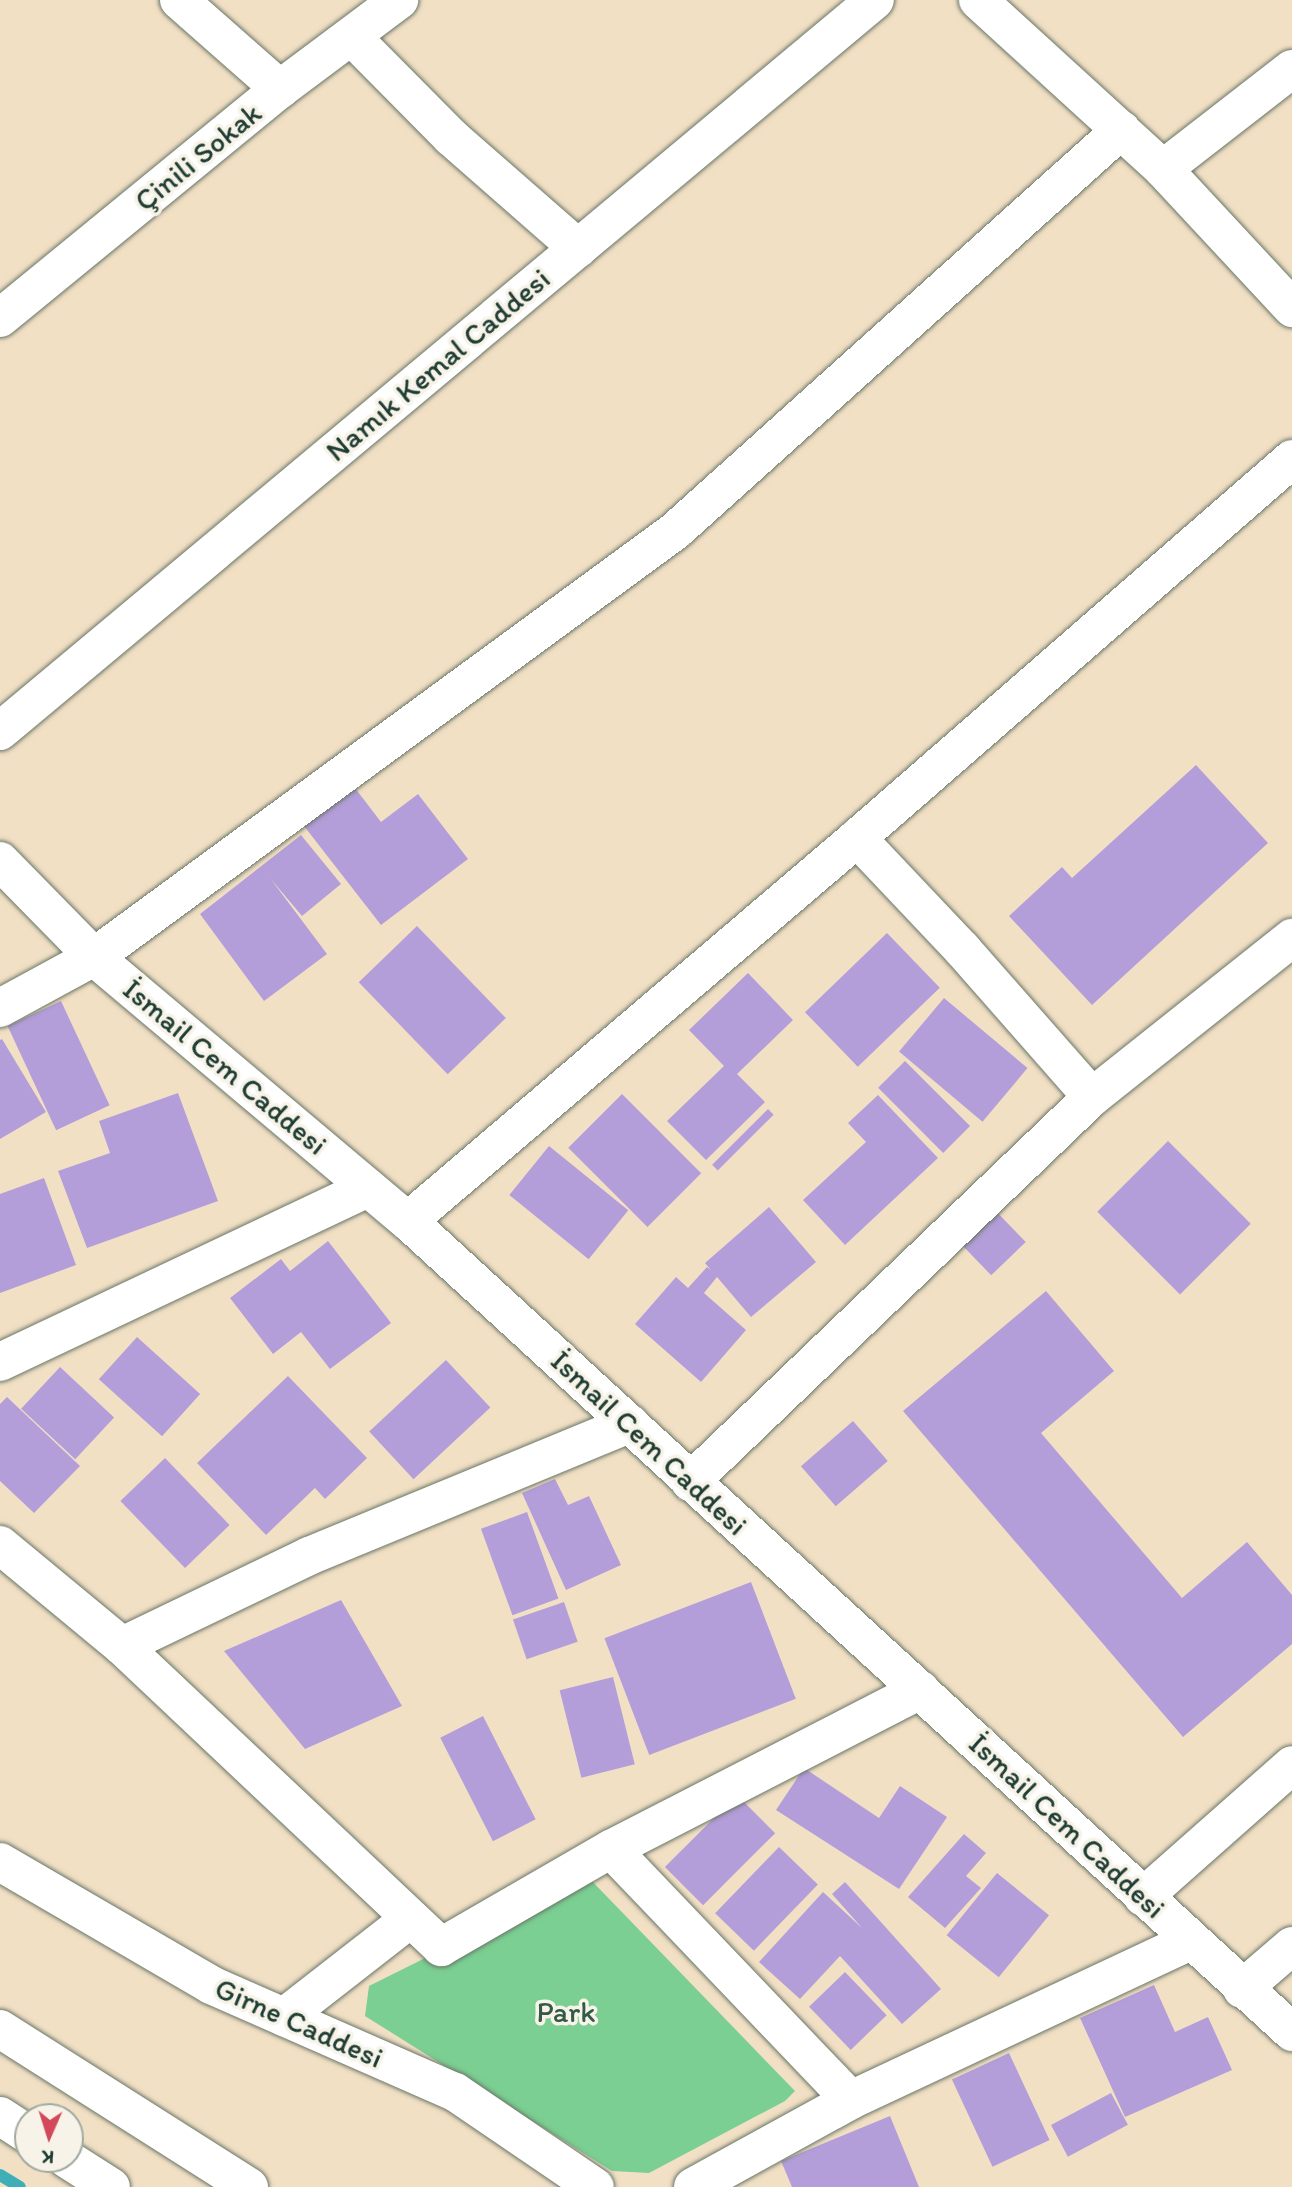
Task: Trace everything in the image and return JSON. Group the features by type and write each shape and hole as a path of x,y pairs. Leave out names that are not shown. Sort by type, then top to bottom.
{"main road":[{"path":"179,0 281,89"},
{"name":"Çinili Sokak","path":"0,318 281,89 399,0"},
{"name":"Namık Kemal Caddesi","path":"0,731 875,0"},
{"path":"978,0 1163,169 1292,308"},
{"path":"352,37 451,136 578,248"},
{"path":"1163,169 1292,69"},
{"path":"0,1008 94,957 675,531 1121,130"},
{"path":"408,1221 857,838 1292,459"},
{"path":"857,838 962,949 1092,1097"},
{"name":"İsmail Cem Caddesi","path":"0,861 94,957 408,1221 690,1482 921,1690 1242,1989 1292,2032"},
{"path":"690,1482 1092,1097 1292,938"},
{"path":"0,1362 368,1188"},
{"path":"122,1646 309,1556 630,1424"},
{"path":"0,1545 122,1646 441,1947 611,1849 921,1690"},
{"path":"1143,1897 1292,1765"},
{"path":"611,1849 851,2100"},
{"name":"Girne Caddesi","path":"0,1861 211,1985 455,2092 595,2187"},
{"path":"284,2017 410,1919"},
{"path":"693,2187 851,2100 1190,1941"},
{"path":"1242,1989 1292,1946"},
{"path":"0,2029 249,2187"},
{"path":"84,2170 111,2187"}],"green space":[{"name":"Park","path":"588,1877 795,2091 785,2101 649,2173 612,2171 365,2016 369,1986"}],"building":[{"path":"1196,765 1268,843 1092,1005 1009,916 1062,867 1072,878"},
{"path":"355,788 381,822 418,794 468,859 381,925 304,826"},
{"path":"301,835 341,884 302,916 270,878 327,954 264,1001 200,914"},
{"path":"417,926 506,1018 448,1074 359,982"},
{"path":"887,933 940,988 858,1067 805,1012"},
{"path":"748,973 793,1020 737,1074 765,1102 706,1160 667,1121 724,1066 689,1030"},
{"path":"944,998 1027,1068 983,1122 899,1052"},
{"path":"61,1001 110,1105 56,1130 8,1026"},
{"path":"2,1039 46,1112 0,1139 0,1040"},
{"path":"905,1061 970,1126 943,1153 878,1088"},
{"path":"178,1093 218,1201 87,1248 58,1171 110,1153 99,1121"},
{"path":"622,1094 701,1173 647,1227 568,1148"},
{"path":"878,1095 938,1158 845,1245 803,1200 866,1142 848,1123"},
{"path":"768,1109 774,1115 718,1171 712,1165"},
{"path":"1168,1141 1251,1224 1180,1294 1097,1212"},
{"path":"549,1146 628,1210 589,1259 509,1195"},
{"path":"44,1178 76,1265 0,1293 0,1194"},
{"path":"991,1206 1026,1242 991,1275 956,1239"},
{"path":"769,1207 816,1262 751,1317 717,1277 704,1293 746,1330 701,1382 635,1324 676,1277 688,1288 707,1267 711,1270 705,1263"},
{"path":"328,1241 391,1323 330,1369 301,1332 273,1354 230,1298 281,1259 290,1271"},
{"path":"1046,1291 1114,1371 1041,1433 1182,1598 1247,1542 1292,1595 1292,1644 1183,1737 903,1411"},
{"path":"137,1337 200,1394 162,1436 99,1379"},
{"path":"446,1360 490,1408 414,1479 369,1432"},
{"path":"60,1367 114,1417 75,1459 21,1409"},
{"path":"288,1376 367,1458 325,1499 315,1488 266,1535 197,1463"},
{"path":"7,1397 80,1466 34,1513 0,1481 0,1404"},
{"path":"853,1421 888,1461 836,1506 801,1466"},
{"path":"165,1458 230,1525 185,1568 120,1501"},
{"path":"555,1479 568,1505 589,1496 621,1565 566,1590 522,1493"},
{"path":"527,1512 558,1598 512,1615 481,1529"},
{"path":"751,1582 796,1699 649,1755 604,1638"},
{"path":"341,1600 402,1706 305,1749 224,1651"},
{"path":"564,1602 578,1642 527,1659 513,1620"},
{"path":"613,1677 635,1764 581,1778 560,1690"},
{"path":"483,1716 536,1819 493,1841 440,1738"},
{"path":"804,1768 879,1818 900,1786 947,1817 899,1889 776,1810"},
{"path":"737,1795 775,1833 703,1905 665,1867"},
{"path":"964,1834 986,1853 966,1876 981,1888 945,1928 908,1897"},
{"path":"779,1847 818,1885 754,1951 715,1913"},
{"path":"997,1873 1049,1915 999,1977 947,1935"},
{"path":"845,1882 941,1989 902,2024 840,1956 800,1999 759,1962 823,1892 862,1928 832,1894"},
{"path":"845,1972 887,2015 851,2050 809,2007"},
{"path":"1154,1985 1175,2032 1208,2017 1232,2070 1125,2117 1080,2018"},
{"path":"1009,2053 1050,2140 992,2167 952,2080"},
{"path":"1111,2093 1128,2125 1068,2157 1051,2125"},
{"path":"890,2116 919,2187 792,2187 781,2161"}],"waterway":[{"path":"0,2175 20,2187"}]}
